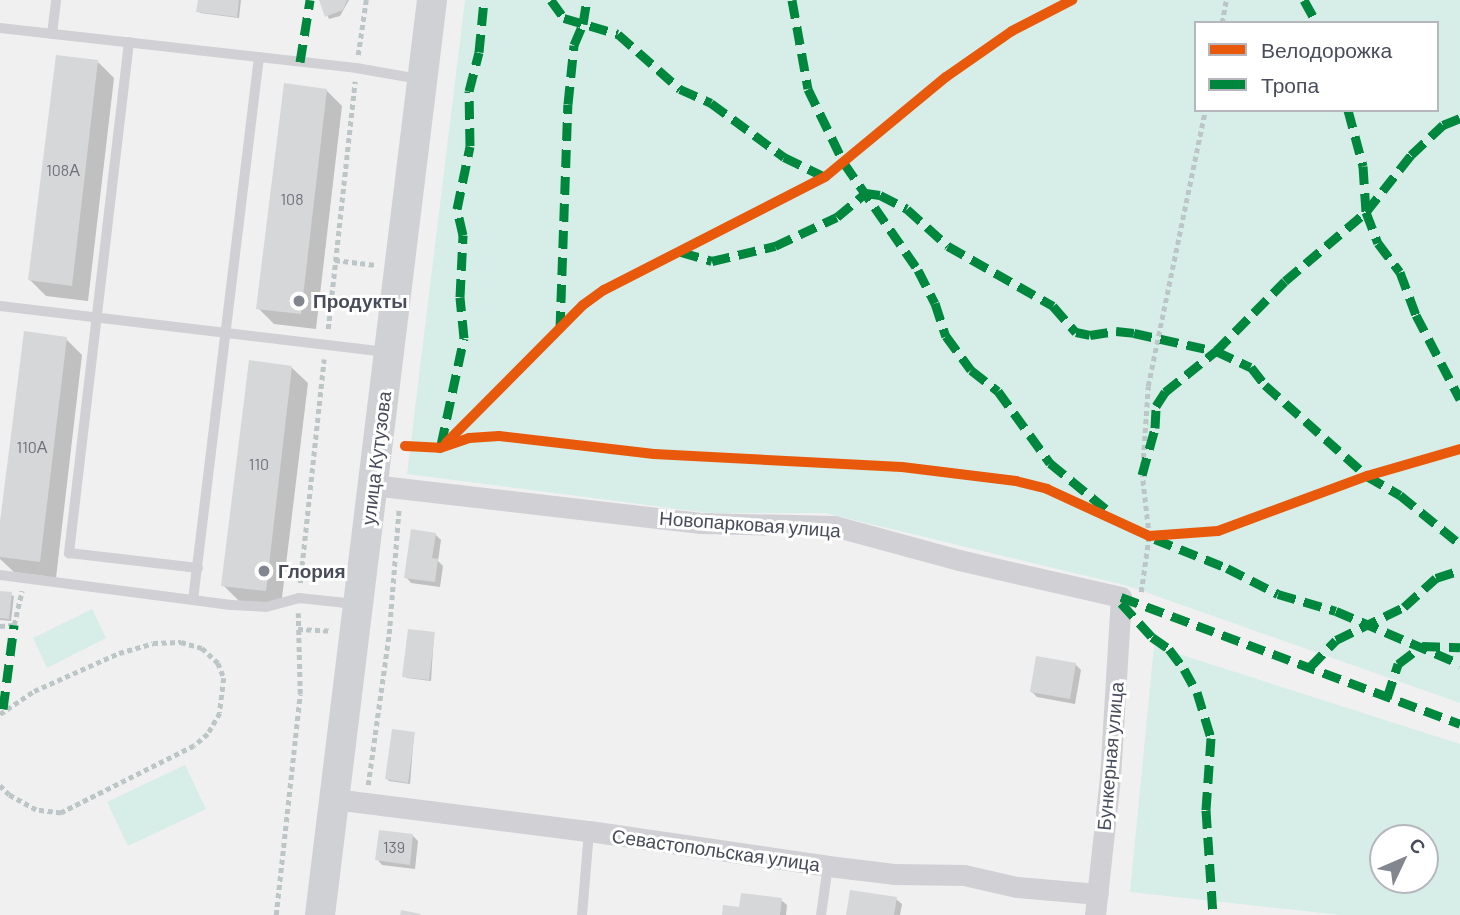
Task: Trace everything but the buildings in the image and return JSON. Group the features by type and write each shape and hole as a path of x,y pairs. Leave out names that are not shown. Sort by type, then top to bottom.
{"main road":[{"name":"улица Кутузова","path":"320,915 359,604 386,487 389,352 432,0"}],"street":[{"name":"Новопарковая улица","path":"386,487 701,523 834,526 959,560 1131,601"},
{"name":"Бункерная улица","path":"1097,905 1131,601"},
{"name":"Севастопольская улица","path":"334,799 366,801 894,874 964,875 1097,905"}],"lane":[{"path":"52,34 56,0"},
{"path":"0,28 356,68 423,80"},
{"path":"129,42 68,553 198,568"},
{"path":"193,600 228,332 259,57"},
{"path":"0,306 389,352"},
{"path":"0,575 266,607 299,598 359,604"},
{"path":"582,915 589,831"},
{"path":"821,915 828,866"}],"path":[{"path":"276,915 300,694 299,598 356,68 366,0"},
{"path":"1222,21 1226,0"},
{"path":"1131,601 1144,534 1142,475 1148,386 1205,112"},
{"path":"366,801 388,634 386,487"},
{"path":"1144,534 1162,535"},
{"path":"0,714 34,691 120,653 153,643 181,642 202,648 218,663 224,678 220,713 208,734 194,747 61,813 36,810 9,795 0,786"}],"green space":[{"path":"465,0 1460,0 1460,703 1128,586 825,513 709,513 407,474"},
{"path":"92,609 106,638 47,668 33,638"},
{"path":"1154,646 1460,744 1460,915 1341,915 1130,892"},
{"path":"185,765 206,809 128,846 107,802"}],"marked path":[{"path":"300,62 310,0"},
{"path":"441,445 464,338 460,297 463,235 457,209 470,146 469,91 479,52 484,0"},
{"path":"551,0 564,18 618,34 680,89 711,103 784,157 825,177"},
{"path":"560,329 568,104 574,45 583,24 587,0"},
{"path":"792,0 808,89 844,163 918,270 935,303 946,336 971,370 998,391 1050,463 1106,509"},
{"path":"1304,0 1316,21"},
{"path":"1349,112 1363,166 1366,212 1378,243 1400,272 1416,315 1460,399"},
{"path":"1142,475 1155,428 1156,406 1165,392 1216,351 1285,281 1366,212 1411,155 1443,125 1460,118"},
{"path":"681,252 712,261 775,246 837,217 866,193 880,195 907,209 948,246 1053,306 1076,332 1090,335 1116,331 1134,333 1216,351 1251,367 1265,385 1367,476 1400,495 1460,544"},
{"path":"1155,539 1227,568 1278,594 1336,611 1460,664"},
{"path":"1310,667 1336,640 1404,607 1436,578 1460,570"},
{"path":"1121,597 1460,724"},
{"path":"1121,603 1152,637 1169,649 1184,669 1197,692 1211,738 1206,810 1213,915"},
{"path":"3,709 14,625"},
{"path":"1387,698 1398,664 1422,646 1460,647"}],"cycle path":[{"path":"446,443 583,305 604,290 825,177 946,77 1012,31 1072,0"},
{"path":"405,446 440,448 469,438 499,436 654,454 902,467 1016,481 1047,489 1149,536 1218,531 1367,476 1460,449"}],"place":[{"name":"Продукты","path":"299,301"},
{"name":"Глория","path":"264,571"}]}
